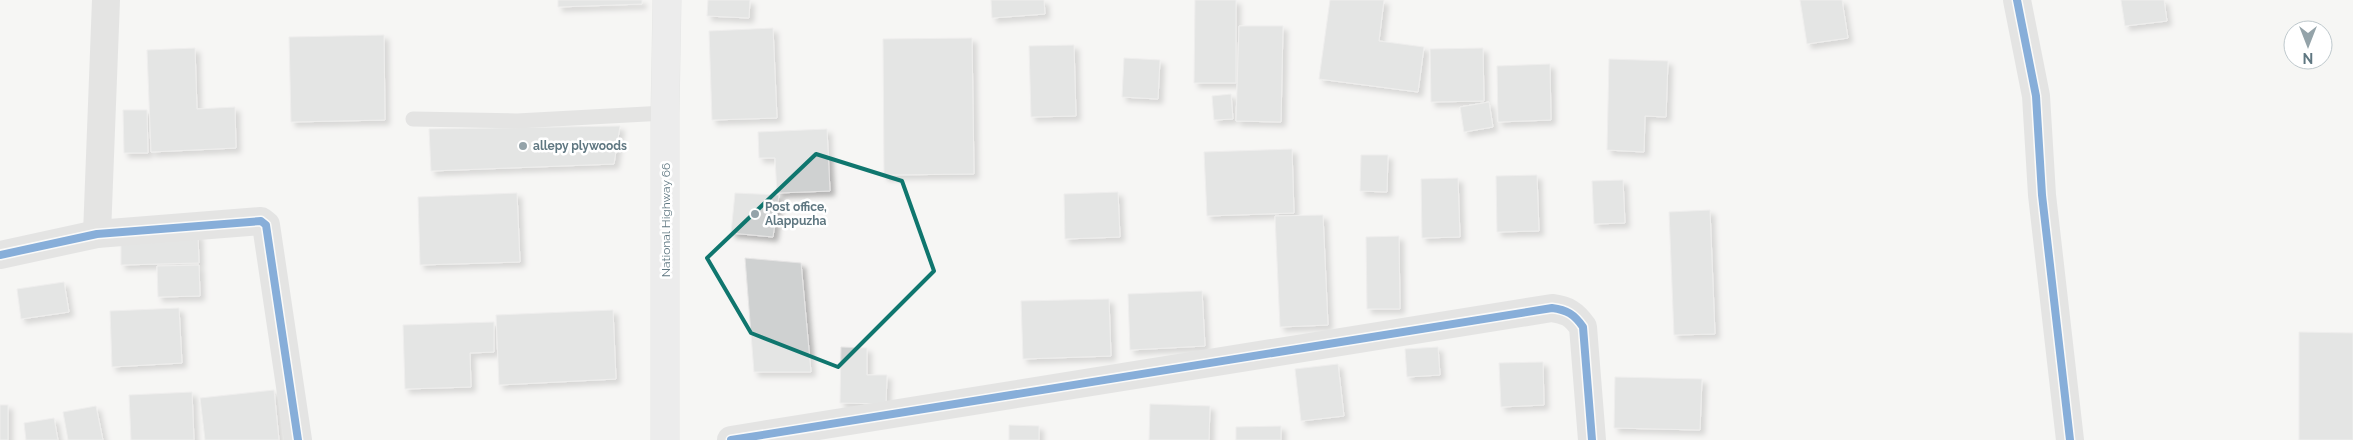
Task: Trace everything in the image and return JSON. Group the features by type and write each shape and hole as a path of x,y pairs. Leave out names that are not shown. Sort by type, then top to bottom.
{"main road":[{"name":"National Highway 66","path":"665,440 667,0"}],"street":[{"path":"97,234 106,0"},
{"path":"2016,0 2036,96 2042,195 2070,440"},
{"path":"0,255 97,234 261,221 266,225 298,440"},
{"path":"731,440 1552,308 1565,310 1575,316 1583,327 1592,440"}],"lane":[{"path":"413,118 517,121 665,113"}],"highlighted area":[{"path":"816,154 902,181 934,271 838,367 751,333 707,258"}],"building":[{"path":"558,0 642,0 642,4 558,7"},
{"path":"708,0 750,0 749,18 707,16"},
{"path":"991,0 1044,0 1045,14 992,18"},
{"path":"1195,0 1236,0 1236,83 1194,83"},
{"path":"1330,0 1384,0 1379,41 1424,47 1418,92 1319,79"},
{"path":"1800,0 1842,0 1848,38 1807,44"},
{"path":"2121,0 2164,0 2167,21 2125,26"},
{"path":"1239,26 1283,26 1281,122 1236,121"},
{"path":"773,28 777,118 712,120 709,31"},
{"path":"384,35 385,120 291,122 289,37"},
{"path":"972,38 974,174 884,175 883,39"},
{"path":"1074,45 1076,116 1031,117 1029,46"},
{"path":"195,48 197,109 235,107 236,148 151,152 147,50"},
{"path":"1483,48 1484,101 1431,102 1430,49"},
{"path":"1124,58 1160,60 1158,99 1122,97"},
{"path":"1609,59 1668,61 1666,117 1645,116 1644,152 1607,150"},
{"path":"1550,64 1551,120 1498,122 1497,66"},
{"path":"1231,94 1233,119 1214,120 1212,96"},
{"path":"1489,102 1493,127 1464,132 1460,107"},
{"path":"123,110 147,110 148,153 124,153"},
{"name":"allepy plywoods","path":"620,126 614,164 431,171 429,129"},
{"path":"827,129 830,191 777,193 775,158 759,158 758,132"},
{"path":"1292,149 1294,213 1207,216 1204,152"},
{"path":"1361,155 1388,155 1387,192 1360,191"},
{"path":"1537,175 1539,231 1497,232 1496,176"},
{"path":"1458,178 1460,237 1422,238 1421,179"},
{"path":"1623,180 1625,223 1594,224 1592,181"},
{"path":"1118,192 1120,237 1065,239 1064,194"},
{"path":"517,193 520,262 420,265 418,197"},
{"name":"Post office, Alappuzha","path":"735,193 779,195 773,237 731,233"},
{"path":"1710,210 1715,334 1674,335 1669,212"},
{"path":"1323,215 1328,325 1280,327 1275,216"},
{"path":"198,234 199,263 121,265 121,237"},
{"path":"1399,236 1400,309 1367,309 1366,237"},
{"path":"745,258 801,263 811,372 754,372"},
{"path":"199,265 200,296 158,297 157,266"},
{"path":"64,282 69,312 21,319 17,289"},
{"path":"1202,291 1205,346 1130,350 1128,294"},
{"path":"1109,299 1111,356 1023,359 1021,301"},
{"path":"179,308 182,363 112,367 110,311"},
{"path":"613,310 616,379 499,385 496,315"},
{"path":"494,322 494,352 470,353 471,387 405,389 403,325"},
{"path":"2299,332 2353,333 2353,440 2299,440"},
{"path":"841,347 867,348 867,375 887,375 886,404 840,403"},
{"path":"1438,347 1440,375 1407,377 1405,349"},
{"path":"1543,362 1544,405 1501,407 1499,363"},
{"path":"1338,364 1344,416 1301,421 1295,369"},
{"path":"1615,377 1702,379 1700,430 1614,428"},
{"path":"274,390 279,440 205,440 200,398"},
{"path":"192,392 194,440 131,440 129,395"},
{"path":"1150,404 1210,406 1209,440 1149,440"},
{"path":"0,405 8,405 8,440 0,440"},
{"path":"96,406 103,440 68,440 63,412"},
{"path":"54,418 58,440 26,440 24,423"},
{"path":"1009,425 1039,426 1039,440 1009,440"},
{"path":"1281,426 1281,440 1236,440 1236,427"}],"cycle path":[{"path":"2017,0 2036,96 2042,195 2070,440"},
{"path":"0,255 97,234 261,221 266,225 298,440"},
{"path":"731,440 1552,308 1570,313 1583,327 1592,440"}],"place":[{"name":"allepy plywoods","path":"523,146"},
{"name":"Post office, Alappuzha","path":"755,214"}]}
